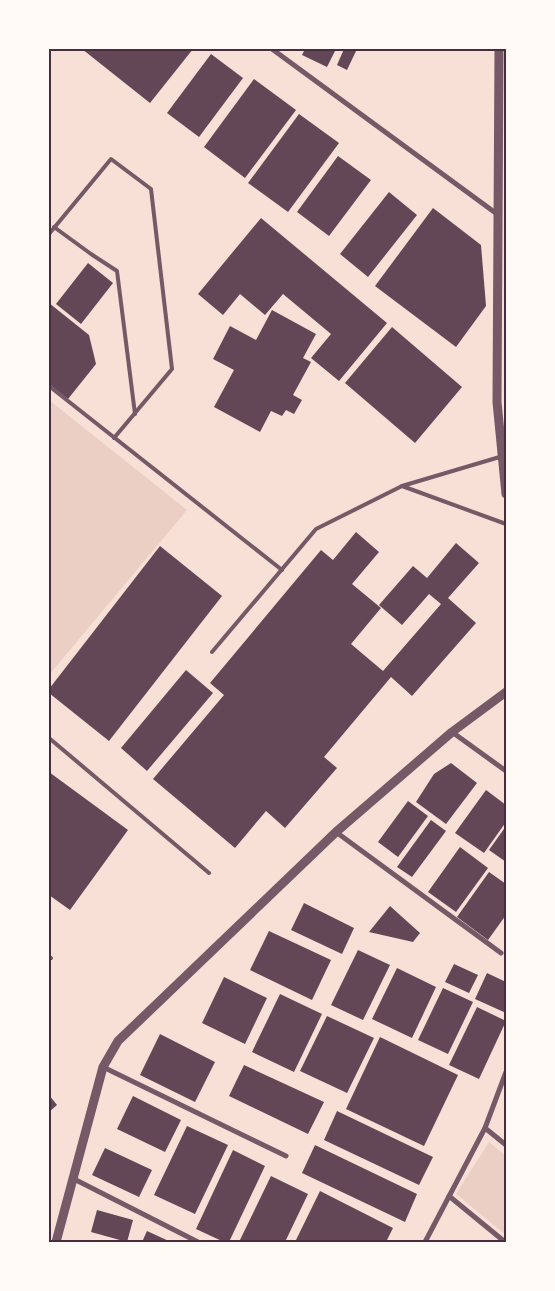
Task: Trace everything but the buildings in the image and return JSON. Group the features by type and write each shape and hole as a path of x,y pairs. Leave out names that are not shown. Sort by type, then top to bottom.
{"street":[{"path":"272,49 498,215"},
{"path":"499,49 498,402 506,494"},
{"path":"56,1242 103,1067 118,1041 336,832 452,732 506,692"},
{"path":"452,732 506,771"},
{"path":"336,832 501,953"},
{"path":"103,1067 286,1156"},
{"path":"425,1242 485,1128 506,1072"},
{"path":"485,1128 506,1145"},
{"path":"72,1177 195,1242"},
{"path":"448,1196 505,1242"}],"lane":[{"path":"49,234 110,159 151,189 172,369 114,438"},
{"path":"54,227 117,271 134,414"},
{"path":"49,386 282,570"},
{"path":"212,652 316,529 402,486 503,456"},
{"path":"402,486 506,524"},
{"path":"49,738 209,873"}],"shaded area":[{"path":"49,400 187,510 49,675"},
{"path":"489,1142 506,1156 506,1235 456,1194"}]}
